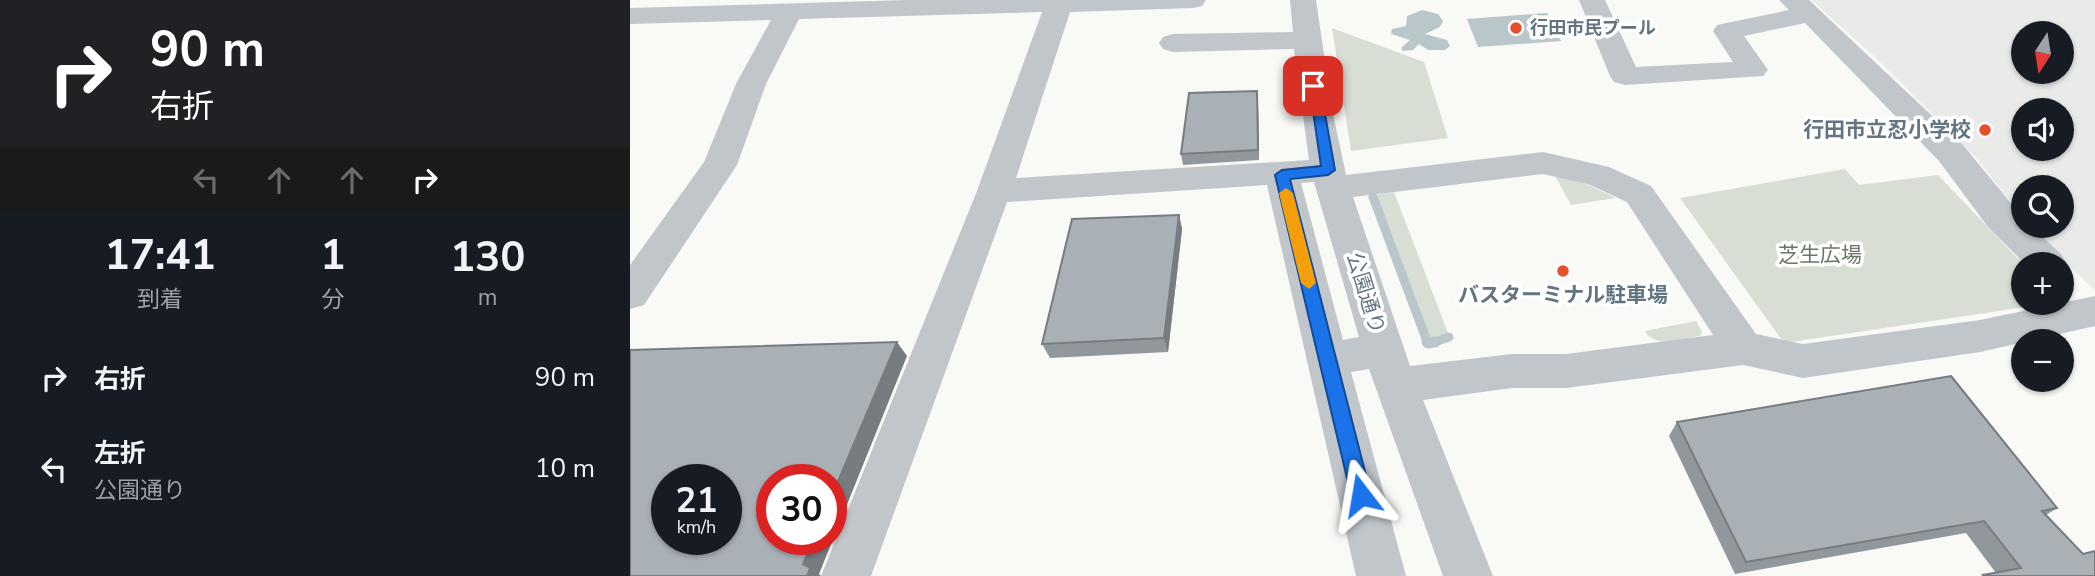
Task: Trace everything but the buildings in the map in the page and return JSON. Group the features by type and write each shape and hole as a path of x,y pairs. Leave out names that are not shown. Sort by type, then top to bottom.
{"street":[{"path":"630,16 1194,0"},
{"name":"公園通り","path":"1303,0 1331,180 1390,368 1468,576"},
{"path":"1592,0 1625,76 1753,70 1727,31 1802,7 1951,153 2001,218 2036,252"},
{"path":"846,576 994,191 1059,3"},
{"path":"630,294 720,165 751,84 789,13"},
{"path":"1173,43 1308,40"},
{"path":"994,191 1282,175 1380,181 1543,163 1597,175 1639,194 1743,348"},
{"path":"1282,175 1381,576"},
{"path":"2074,290 2095,311"},
{"path":"1328,359 1390,368 1566,371 1743,348 1803,361 1980,336 2095,311"}],"shaded area":[{"name":"行田市立忍小学校","path":"1811,0 2095,0 2095,291 2074,270 2074,252 2055,252 2041,238 2074,238 2074,175 2011,175 2011,203 1977,159 1875,57"},
{"path":"1422,10 1438,14 1443,21 1440,27 1425,34 1447,40 1450,46 1445,50 1428,50 1419,44 1413,50 1403,51 1401,48 1410,40 1391,34 1392,29 1406,26 1407,16"},
{"path":"1547,13 1561,41 1478,47 1467,19"}],"green space":[{"path":"1332,28 1424,62 1448,138 1351,151"},
{"name":"芝生広場","path":"1845,169 1859,185 1938,175 2012,252 2011,309 1784,343 1680,198"},
{"path":"1556,170 1615,198 1571,205 1553,172"},
{"path":"1394,192 1448,333 1429,339 1376,195"},
{"path":"1696,321 1702,332 1700,336 1662,341 1655,340 1645,331"}],"waterway":[{"path":"1373,197 1427,342"},
{"path":"1435,342 1449,337"},
{"path":"1427,342 1435,342"},
{"path":"1429,344 1435,342"}],"slow traffic":[{"path":"1286,193 1309,283"}],"place":[{"name":"行田市民プール","path":"1516,28"},
{"name":"行田市立忍小学校","path":"1985,130"},
{"name":"バスターミナル駐車場","path":"1563,271"}],"route":[{"path":"1313,86 1328,170 1282,175 1361,495"}]}
